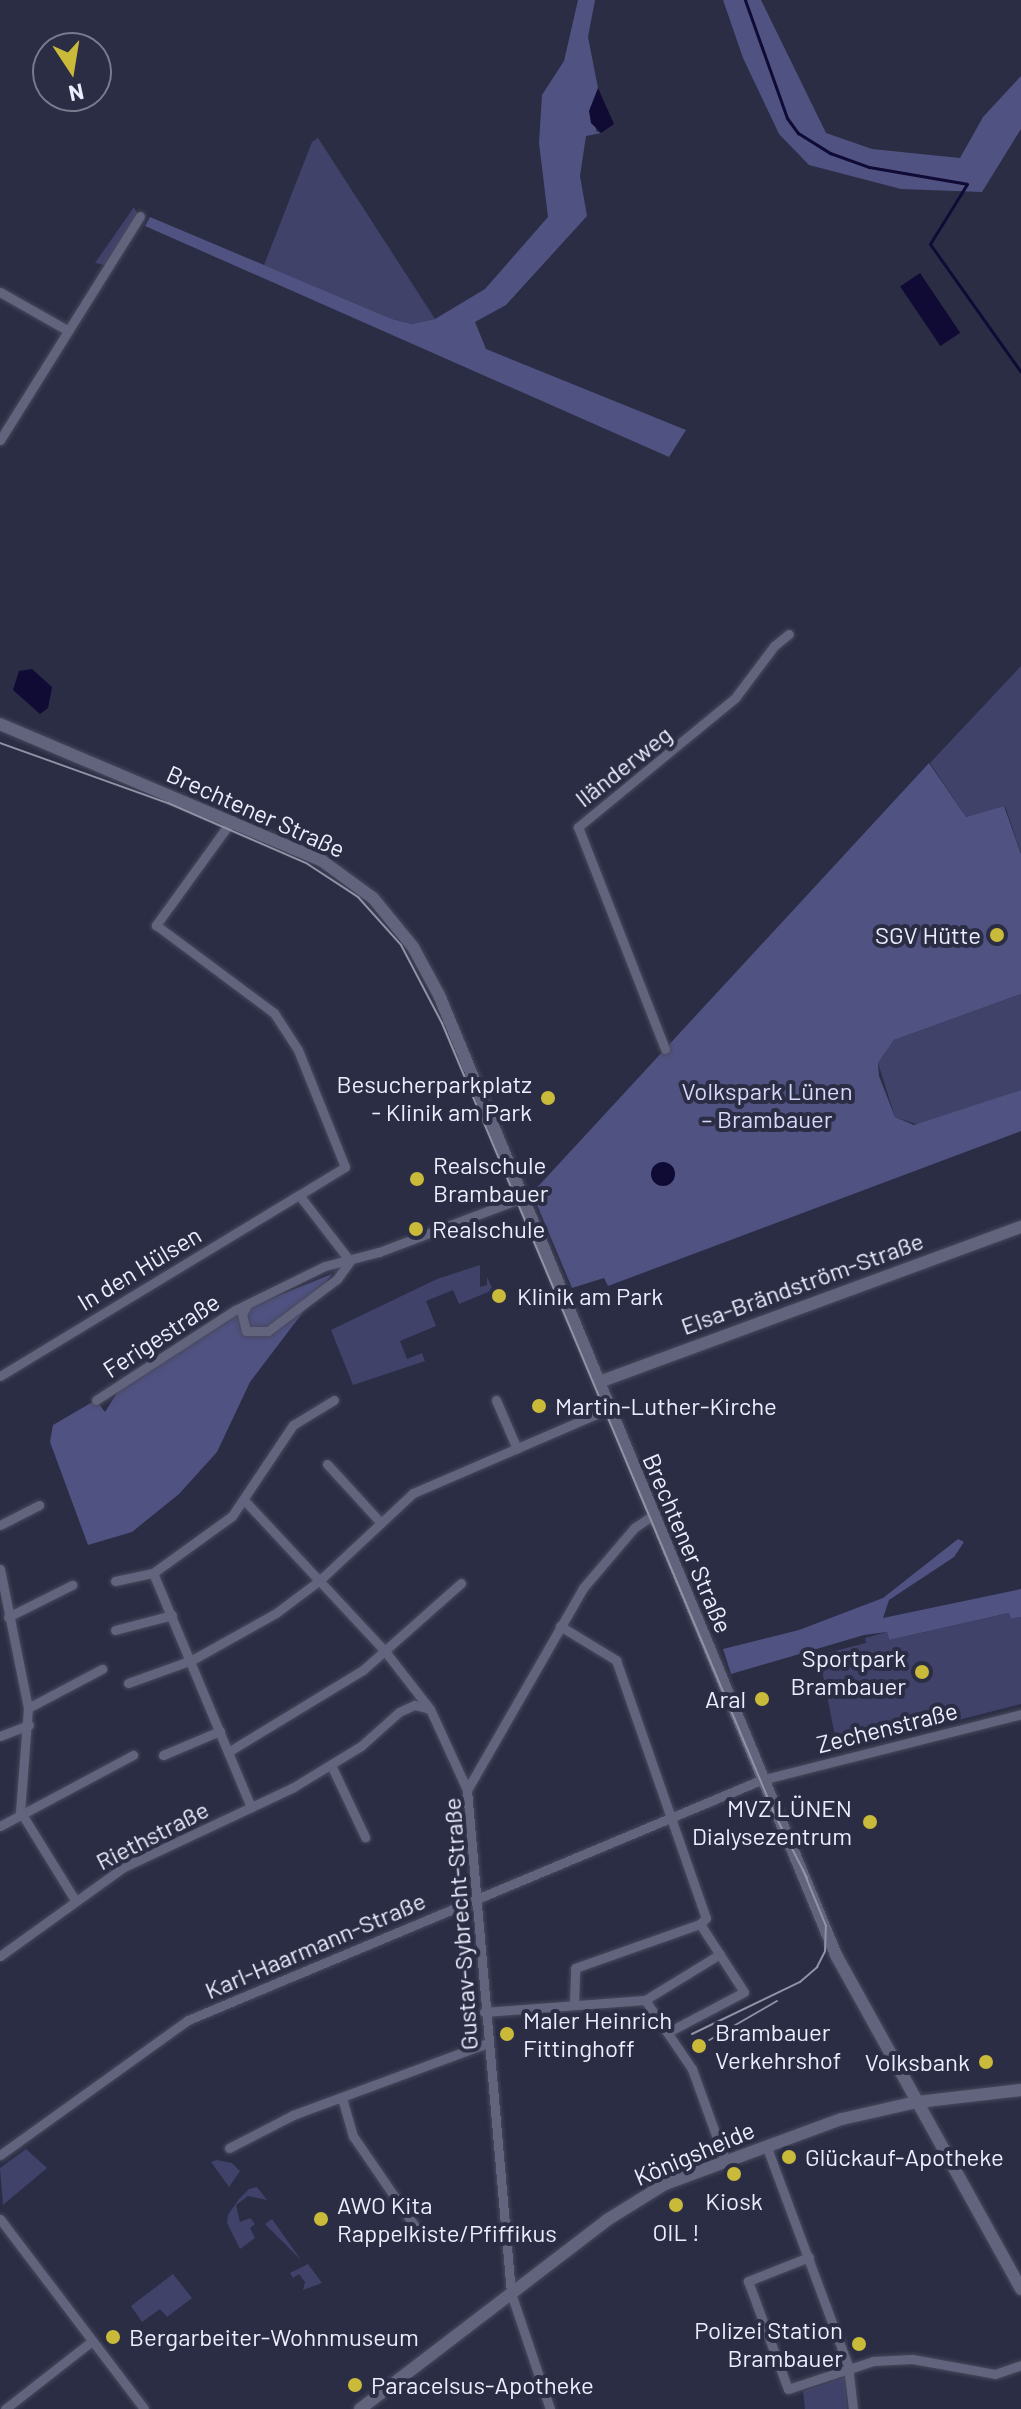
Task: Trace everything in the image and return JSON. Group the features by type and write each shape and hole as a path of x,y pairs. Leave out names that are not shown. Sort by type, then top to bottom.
{"main road":[{"name":"Brechtener Straße","path":"0,724 232,820 337,870 399,926 433,983 836,1955 1021,2289"},
{"name":"Elsa-Brändström-Straße","path":"599,1382 1021,1227"},
{"name":"Königsheide","path":"360,2409 641,2197 725,2160 842,2119 917,2102 1021,2090"}],"street":[{"path":"0,440 140,216"},
{"path":"0,292 67,330"},
{"name":"Iländerweg","path":"665,1049 578,827 735,698 789,634"},
{"name":"In den Hülsen","path":"0,1376 345,1167 298,1050 274,1013 156,925 232,820"},
{"path":"299,1195 350,1261"},
{"name":"Ferigestraße","path":"96,1400 248,1303 325,1266 350,1261 522,1198"},
{"name":"Ferigestraße","path":"248,1303 242,1322 246,1331 258,1334 316,1296 350,1261"},
{"path":"115,1581 153,1573 192,1548 245,1501 266,1458 293,1425 334,1400"},
{"path":"496,1400 517,1449"},
{"path":"128,1683 192,1660 243,1634 320,1580 413,1493 608,1409"},
{"path":"327,1464 381,1523"},
{"path":"245,1501 384,1650 430,1709 467,1790"},
{"path":"0,1525 39,1505"},
{"name":"Gustav-Sybrecht-Straße","path":"550,2409 511,2293 484,2012 467,1790 560,1626 619,1545 653,1515"},
{"path":"0,1569 8,1617 5,1631 28,1708 20,1811 75,1900"},
{"path":"153,1573 251,1807"},
{"path":"228,1752 363,1670 461,1583"},
{"path":"8,1617 72,1585"},
{"path":"115,1630 172,1615"},
{"path":"560,1626 616,1660 671,1817 703,1921 744,1992 670,2031"},
{"path":"28,1708 102,1669"},
{"name":"Riethstraße","path":"0,1956 124,1867 331,1765 399,1712 414,1705 430,1709"},
{"name":"Zechenstraße","path":"763,1780 1021,1714"},
{"path":"0,1736 29,1725"},
{"path":"163,1755 220,1731"},
{"path":"0,1826 20,1811 37,1807 133,1755"},
{"path":"331,1765 365,1837"},
{"name":"Karl-Haarmann-Straße","path":"0,2155 175,2027 477,1897 763,1780"},
{"path":"574,2004 575,1968 703,1921"},
{"path":"484,2012 645,2000 720,1954"},
{"path":"645,2000 670,2031 692,2069 725,2160"},
{"path":"229,2148 342,2098 488,2043"},
{"path":"342,2098 353,2136 416,2228"},
{"path":"766,2145 848,2366 853,2409"},
{"path":"0,2219 144,2409"},
{"path":"809,2257 748,2281 788,2389 848,2366 912,2359 995,2374 1021,2365"},
{"path":"5,2409 92,2341"}],"shaded area":[{"path":"598,88 614,124 601,133 591,123 589,111"},
{"path":"318,138 435,319 412,324 392,319 264,265 312,142"},
{"path":"134,207 137,213 105,265 95,263"},
{"path":"920,273 960,333 940,346 900,286"},
{"path":"1021,666 1021,853 1005,806 966,817 930,763"},
{"path":"32,669 52,687 48,708 40,714 13,690 19,671"},
{"path":"1021,994 1021,1090 922,1126 895,1117 878,1063 894,1040"},
{"path":"658,1162 668,1162 675,1169 675,1179 668,1186 658,1186 651,1179 651,1169"},
{"path":"480,1265 480,1287 487,1285 487,1277 493,1290 459,1304 453,1290 426,1301 436,1326 400,1341 407,1359 422,1353 425,1361 353,1385 331,1330 437,1279"},
{"name":"Sportpark Brambauer","path":"1010,1613 1011,1619 1021,1617 1021,1704 838,1751 819,1655 866,1643 865,1638 887,1632 889,1640"},
{"path":"26,2149 47,2168 3,2205 0,2168"},
{"path":"211,2162 232,2163 240,2171 229,2187"},
{"path":"257,2187 267,2200 248,2196 236,2205 240,2222 250,2218 255,2224 250,2228 255,2238 240,2249 227,2223 228,2215 239,2199 249,2189"},
{"path":"272,2219 301,2260 265,2224"},
{"path":"308,2264 322,2283 303,2290 305,2282 299,2274 293,2278 290,2273"},
{"path":"173,2274 192,2298 167,2317 160,2309 142,2322 131,2306"},
{"path":"845,2377 847,2409 805,2409 803,2391"}],"green space":[{"path":"578,0 595,0 588,37 598,88 596,131 601,133 586,136 580,176 587,216 506,305 475,322 486,349 686,430 669,457 145,226 150,217 392,319 412,324 435,319 485,289 548,217 539,143 542,95 564,61"},
{"path":"723,0 761,0 826,133 872,149 960,158 983,117 1021,76 1021,129 982,192 901,189 809,165 779,134 743,58"},
{"name":"Volkspark Lünen – Brambauer","path":"929,763 966,817 1004,806 1021,854 1021,994 894,1040 878,1063 879,1076 895,1117 914,1125 1021,1090 1021,1131 608,1286 604,1278 572,1288 532,1193"},
{"path":"332,1274 250,1382 217,1452 179,1494 132,1532 88,1545 50,1442 53,1425 96,1400 105,1412 120,1388 238,1312"},
{"path":"958,1539 964,1542 954,1557 889,1600 883,1618 1021,1589 1021,1617 1011,1619 1009,1613 889,1640 887,1632 864,1635 731,1674 723,1649 799,1630 883,1598"}],"waterway":[{"path":"745,0 787,118 798,133 830,153 869,167 967,184 930,244 1021,372"}],"tram line":[{"path":"0,743 168,803 306,863 358,897 401,945 442,1023 775,1815 807,1878"},
{"path":"692,2034 800,1982 817,1967 825,1951 826,1926 803,1870"},
{"path":"699,2046 777,2001"}],"place":[{"name":"SGV Hütte","path":"997,935"},
{"name":"Besucherparkplatz - Klinik am Park","path":"548,1098"},
{"name":"Realschule Brambauer","path":"417,1179"},
{"name":"Realschule","path":"416,1229"},
{"name":"Klinik am Park","path":"499,1296"},
{"name":"Martin-Luther-Kirche","path":"539,1406"},
{"name":"Sportpark Brambauer","path":"922,1672"},
{"name":"Aral","path":"762,1699"},
{"name":"MVZ LÜNEN Dialysezentrum","path":"870,1822"},
{"name":"Maler Heinrich Fittinghoff","path":"507,2034"},
{"name":"Brambauer Verkehrshof","path":"699,2046"},
{"name":"Volksbank","path":"986,2062"},
{"name":"Glückauf-Apotheke","path":"789,2157"},
{"name":"Kiosk","path":"734,2174"},
{"name":"OIL !","path":"676,2205"},
{"name":"AWO Kita Rappelkiste/Pfiffikus","path":"321,2219"},
{"name":"Bergarbeiter-Wohnmuseum","path":"113,2337"},
{"name":"Polizei Station Brambauer","path":"859,2344"},
{"name":"Paracelsus-Apotheke","path":"355,2385"}]}
